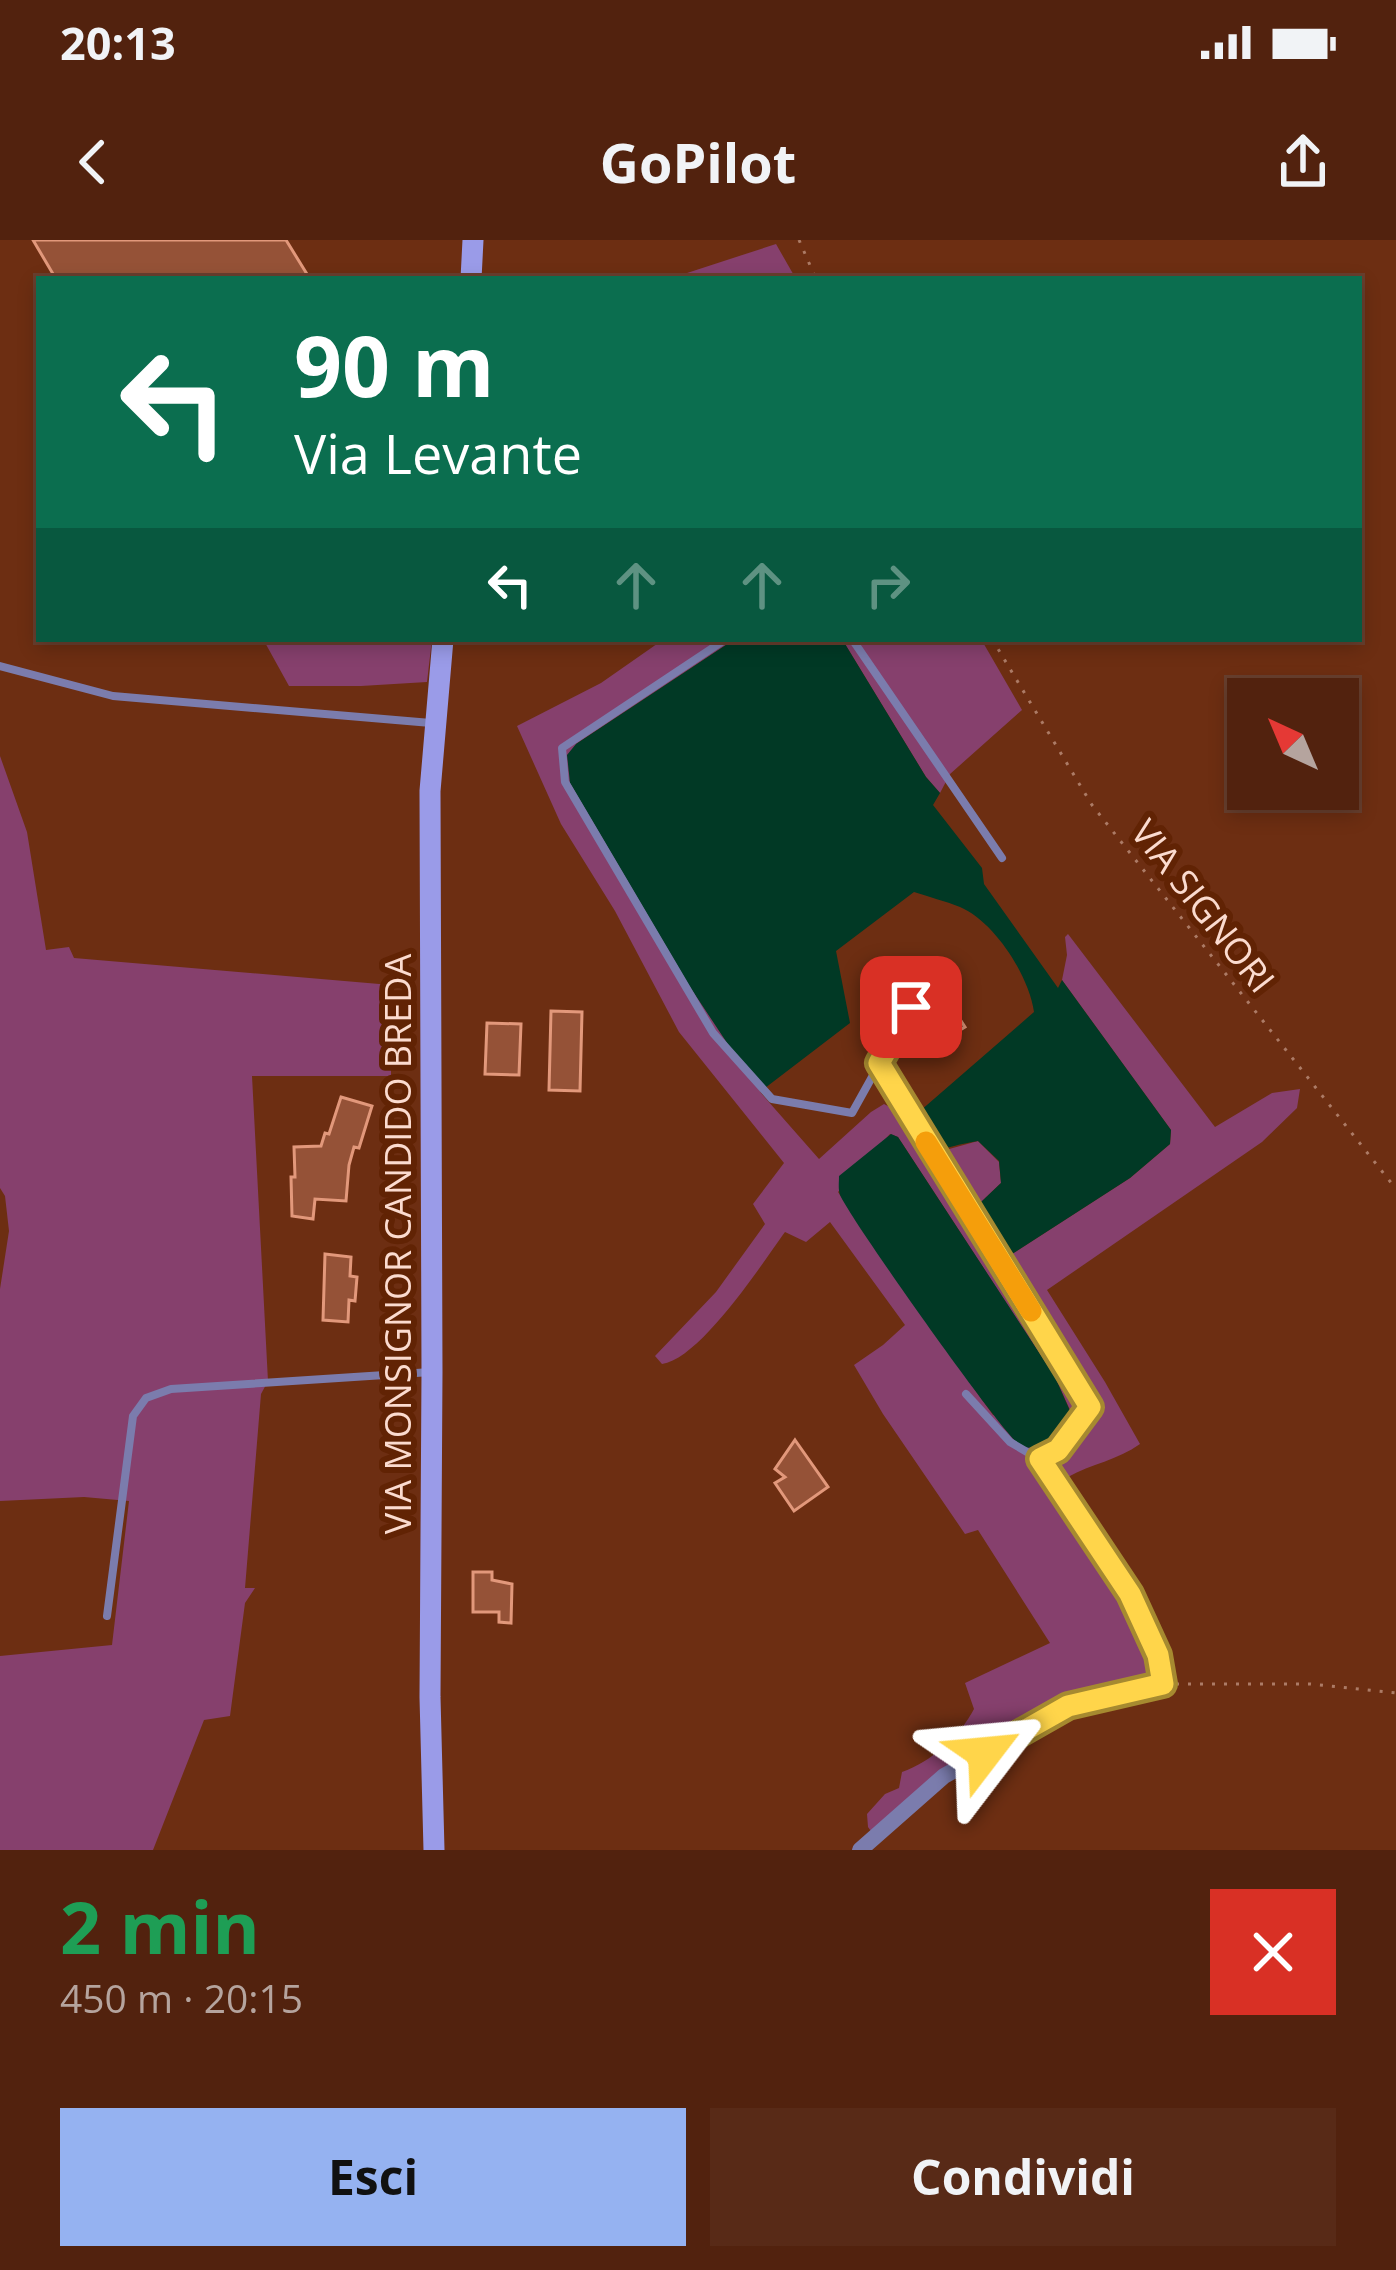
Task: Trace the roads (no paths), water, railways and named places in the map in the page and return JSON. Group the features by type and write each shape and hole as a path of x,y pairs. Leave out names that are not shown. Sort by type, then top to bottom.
{"main road":[{"path":"472,240 472,276"},
{"name":"VIA MONSIGNOR CANDIDO BREDA","path":"434,1850 430,791 443,642"}],"street":[{"path":"860,1850 944,1776 1068,1706 1163,1684 1158,1655 1130,1594"}],"lane":[{"path":"721,642 562,748 565,782 712,1033 772,1099 852,1113 911,1007"},
{"path":"854,642 1002,858"},
{"path":"0,666 113,696 436,724"},
{"path":"879,1063 1090,1407 1058,1450 1040,1459"},
{"path":"107,1616 134,1416 146,1398 171,1390 432,1372"},
{"path":"966,1394 1010,1442 1040,1459 1130,1594"}]}
